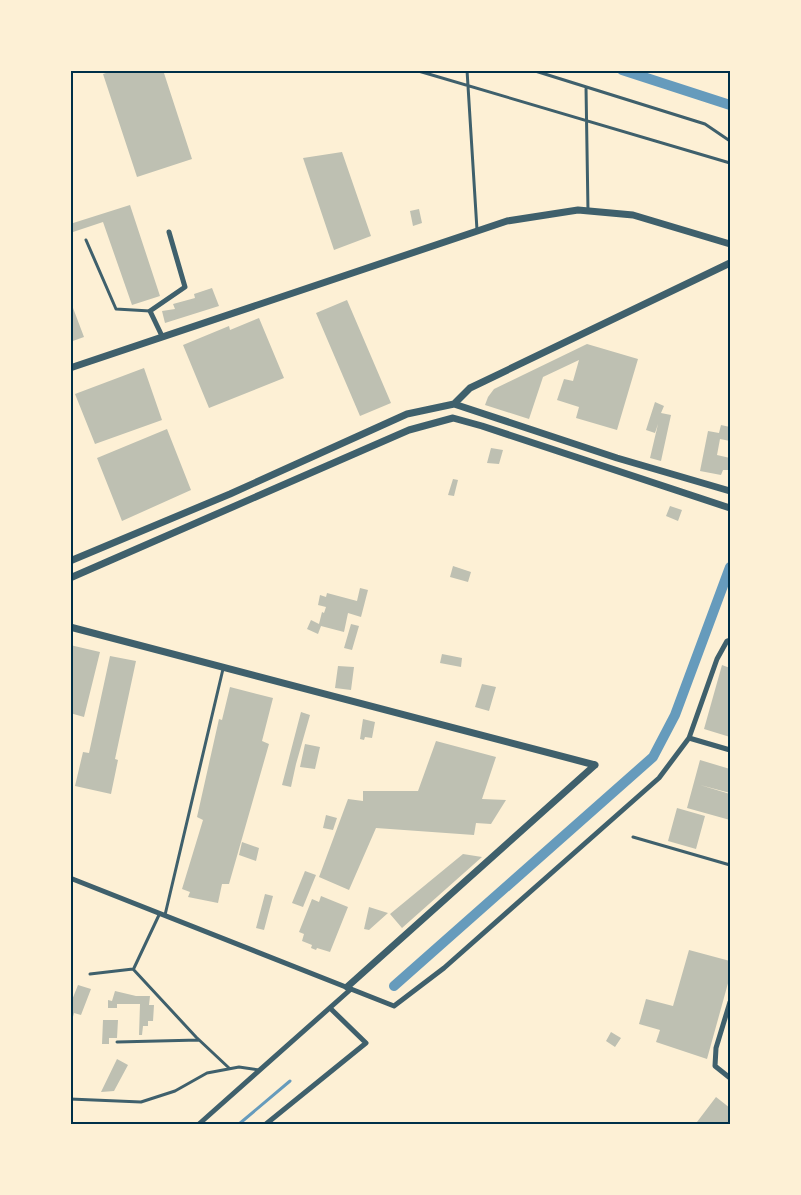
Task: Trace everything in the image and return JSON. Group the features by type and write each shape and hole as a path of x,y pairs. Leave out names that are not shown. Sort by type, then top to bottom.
{"street":[{"path":"70,368 507,221 578,210 633,215 730,244"},
{"path":"162,336 150,311 185,287 169,232"},
{"path":"454,404 470,388 730,263"},
{"path":"70,561 230,494 407,414 454,404 617,458 730,492"},
{"path":"70,578 409,430 453,418 730,508"},
{"path":"70,627 595,765 199,1125"},
{"path":"70,878 394,1006 436,975 659,778 689,738 717,659 727,641 730,640"},
{"path":"689,738 730,750"},
{"path":"730,1002 716,1048 715,1066 730,1078"},
{"path":"266,1125 366,1043 330,1008"}],"lane":[{"path":"415,70 730,163"},
{"path":"466,70 477,231"},
{"path":"532,70 705,124 730,141"},
{"path":"586,87 588,211"},
{"path":"86,240 116,309 150,311"},
{"path":"133,969 162,914 224,667"},
{"path":"633,837 730,865"},
{"path":"90,974 133,969"},
{"path":"133,969 229,1069"},
{"path":"117,1042 200,1040"},
{"path":"70,1099 141,1101 175,1091 207,1073 239,1067 260,1070"}],"building":[{"path":"115,70 163,70 192,159 137,177 103,74"},
{"path":"342,152 371,236 334,250 303,158"},
{"path":"130,205 160,296 132,305 103,222 70,233 70,224"},
{"path":"419,209 422,223 413,226 410,211"},
{"path":"212,288 219,306 165,323 162,311 175,309 173,304 195,298 194,294"},
{"path":"70,300 84,337 70,342"},
{"path":"347,300 391,403 360,416 316,313"},
{"path":"259,318 284,378 209,408 183,345 229,326 230,330"},
{"path":"587,344 638,359 617,430 576,418 579,407 557,400 564,379 573,381 579,360 543,377 529,419 485,405 494,389"},
{"path":"144,368 162,420 95,444 75,394"},
{"path":"655,402 664,406 661,413 671,415 661,461 650,458 658,424 655,433 646,430"},
{"path":"721,425 730,427 730,441 720,439 717,455 730,458 728,470 723,470 721,475 700,471 708,431 719,433"},
{"path":"167,429 191,490 122,521 97,458"},
{"path":"491,448 503,450 499,464 487,463"},
{"path":"453,479 458,480 454,496 448,495"},
{"path":"670,506 682,510 678,521 666,516"},
{"path":"453,566 471,572 468,582 450,577"},
{"path":"360,588 368,590 361,617 348,613 344,632 321,626 318,634 307,629 311,620 319,624 322,612 324,613 326,607 318,605 320,595 326,597 327,593 357,601"},
{"path":"351,624 359,626 352,650 344,648"},
{"path":"70,645 100,652 84,717 70,713"},
{"path":"442,654 462,658 461,667 440,663"},
{"path":"110,656 136,661 115,759 118,760 111,794 75,786 83,752 89,753"},
{"path":"722,665 730,668 730,737 704,729"},
{"path":"338,666 354,667 351,690 335,688"},
{"path":"482,684 496,687 489,711 475,707"},
{"path":"230,687 273,698 262,741 269,744 229,884 222,884 218,903 188,897 190,892 182,889 203,820 197,817 219,719 222,720"},
{"path":"301,712 310,715 291,787 282,785"},
{"path":"363,719 375,722 372,738 365,737 364,740 360,739"},
{"path":"436,741 496,757 482,799 506,800 491,824 476,823 474,835 376,828 349,890 319,877 348,799 363,801 363,791 418,791"},
{"path":"305,744 320,747 315,769 300,767"},
{"path":"700,760 730,769 730,793 700,785 730,794 730,820 687,808"},
{"path":"677,808 705,816 696,849 668,841"},
{"path":"326,815 337,818 333,830 323,828"},
{"path":"242,842 259,848 256,861 239,855"},
{"path":"463,854 482,857 402,928 390,914"},
{"path":"305,871 316,875 303,907 292,903"},
{"path":"265,894 273,896 264,930 256,928"},
{"path":"321,896 348,907 330,952 311,948 312,945 302,941 304,934 299,932 312,899 319,902"},
{"path":"369,907 388,913 369,930 364,929"},
{"path":"689,950 730,961 730,976 707,1059 656,1042 660,1030 639,1024 646,999 673,1006"},
{"path":"78,985 91,989 81,1015 74,1013 70,1028 70,1005"},
{"path":"115,991 136,996 150,996 149,1005 154,1005 153,1021 148,1021 148,1026 143,1026 142,1035 139,1035 140,1004 117,1004 117,1008 108,1008 108,1000 112,1001"},
{"path":"103,1020 118,1020 117,1038 109,1038 109,1044 102,1044"},
{"path":"611,1032 621,1038 615,1047 606,1041"},
{"path":"117,1059 128,1065 114,1091 101,1092"},
{"path":"716,1097 730,1108 730,1124 699,1124 697,1122"}],"waterway":[{"path":"622,70 730,105"},
{"path":"394,986 653,757 675,715 730,567"},
{"path":"239,1124 290,1081"}]}
